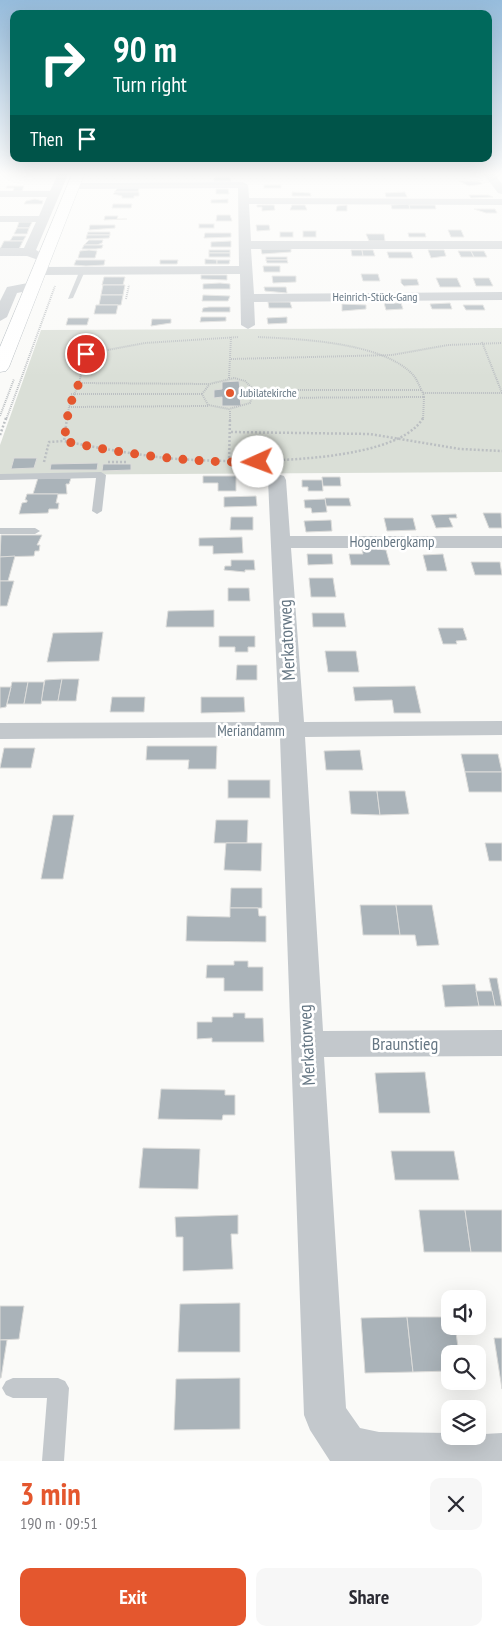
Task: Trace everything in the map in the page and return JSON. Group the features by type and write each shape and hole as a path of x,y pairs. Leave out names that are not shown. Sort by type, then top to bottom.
{"main road":[{"path":"0,367 51,240"}],"street":[{"path":"29,252 34,240"},
{"path":"245,240 248,325"},
{"path":"245,245 502,245"},
{"path":"0,252 29,252"},
{"path":"29,252 39,271"},
{"path":"0,317 6,290 39,271 247,270"},
{"name":"Heinrich-Stück-Gang","path":"248,298 502,296"},
{"name":"Merkatorweg","path":"277,480 292,731 325,1415 347,1448 379,1454 502,1455"},
{"name":"Hogenbergkamp","path":"282,542 502,542"},
{"name":"Meriandamm","path":"0,731 292,731 502,728"},
{"name":"Braunstieg","path":"307,1044 502,1043"}],"lane":[{"path":"70,298 82,271"},
{"path":"0,477 101,475 97,511"},
{"path":"0,531 35,531"},
{"path":"13,1388 58,1388 53,1461"}],"path":[{"path":"0,435 52,293"},
{"path":"229,378 231,337"},
{"path":"64,441 69,407 79,383 86,354 145,342 240,337"},
{"path":"52,462 43,462 49,442 64,441 99,449 145,455 229,462 314,458 361,450 392,442 421,422 425,415 423,395 414,375 382,356 351,346 258,337"},
{"path":"252,398 502,393 482,342"},
{"path":"231,359 382,356 448,345 502,342"},
{"path":"69,407 208,406 230,410 250,403 254,390 249,383 241,379 229,378 210,384 79,383"},
{"path":"208,406 202,400 202,394 210,384"},
{"path":"254,390 421,390"},
{"path":"71,394 202,394"},
{"path":"229,462 230,410"},
{"path":"231,432 331,432 397,439 460,449 502,451"},
{"path":"108,462 126,462"}],"shaded area":[{"path":"502,328 502,472 0,475 0,445 41,330"}],"building":[{"path":"89,240 103,240 102,243 97,245 84,245"},
{"path":"4,241 23,241 19,249 0,249"},
{"path":"231,241 231,247 211,247 211,242"},
{"path":"84,245 103,245 102,248 82,249"},
{"path":"261,249 291,249 291,252 262,254"},
{"path":"209,250 230,250 230,253 209,253"},
{"path":"351,250 362,250 363,256 352,256"},
{"path":"362,250 373,250 375,256 363,256"},
{"path":"428,250 444,250 446,256 431,258"},
{"path":"80,251 97,251 95,258 78,258"},
{"path":"458,251 471,251 474,257 461,257"},
{"path":"471,251 484,251 487,257 474,257"},
{"path":"387,252 411,252 413,258 389,258"},
{"path":"209,253 230,253 230,257 209,257"},
{"path":"266,257 287,257 287,260 266,260"},
{"path":"205,259 217,260 217,264 205,264"},
{"path":"76,260 105,260 104,265 86,266 74,265"},
{"path":"160,260 178,260 177,264 160,264"},
{"path":"217,260 230,260 229,264 217,264"},
{"path":"266,260 287,260 288,263 267,263"},
{"path":"263,266 280,266 280,272 264,272"},
{"path":"361,274 378,274 380,281 363,281"},
{"path":"201,275 227,275 227,280 201,279"},
{"path":"272,276 296,276 296,282 273,283"},
{"path":"104,277 125,277 123,285 102,285"},
{"path":"436,278 457,278 461,287 440,287"},
{"path":"473,278 489,278 493,286 476,286"},
{"path":"401,279 417,279 419,285 404,286 401,283"},
{"path":"203,284 230,284 230,289 203,289"},
{"path":"103,285 125,285 123,295 101,295"},
{"path":"264,287 286,287 287,293 265,291"},
{"path":"101,295 123,295 121,305 99,305"},
{"path":"203,295 230,296 228,301 202,301"},
{"path":"268,302 290,302 292,308 269,308"},
{"path":"384,303 401,303 403,309 386,310"},
{"path":"450,303 452,309 432,309 430,304"},
{"path":"342,304 366,305 366,309 342,311"},
{"path":"96,305 118,305 116,314 94,314"},
{"path":"463,305 483,305 485,310 466,310"},
{"path":"230,307 230,312 202,312 203,308"},
{"path":"201,317 226,317 226,321 200,322"},
{"path":"287,317 287,323 268,324 267,318"},
{"path":"68,318 89,318 87,325 66,325"},
{"path":"152,319 171,319 171,323 151,326"},
{"name":"Jubilatekirche","path":"239,381 240,389 245,391 246,395 240,397 241,406 222,406 222,397 214,398 214,390 222,389 222,382"},
{"path":"14,458 37,458 34,468 11,469"},
{"path":"98,463 97,470 50,470 51,464"},
{"path":"103,464 131,464 131,470 102,471"},
{"path":"203,476 236,476 236,491 218,491 218,483 203,483"},
{"path":"322,477 340,477 341,486 323,486"},
{"path":"38,478 71,478 69,484 66,484 67,494 33,494"},
{"path":"302,480 322,480 323,491 308,491 308,487 302,487"},
{"path":"27,494 58,494 56,503 59,503 58,509 49,509 48,513 19,514 22,503 27,502 25,500"},
{"path":"256,496 257,506 224,507 224,497"},
{"path":"325,498 349,498 351,506 326,506"},
{"path":"325,499 327,512 312,513 311,508 305,508 304,500"},
{"path":"483,513 501,513 502,528 489,528"},
{"path":"456,514 457,518 449,518 453,527 436,528 431,515"},
{"path":"231,517 253,517 253,530 230,530"},
{"path":"384,518 413,518 416,530 387,531"},
{"path":"331,520 332,531 306,532 304,521"},
{"path":"1,535 42,535 37,545 40,545 39,551 35,551 34,556 0,557"},
{"path":"242,537 243,553 213,554 213,546 199,546 199,538"},
{"path":"367,548 386,550 390,565 351,565 349,554 363,554 362,550"},
{"path":"307,554 332,554 333,564 308,565"},
{"path":"443,554 447,571 427,571 423,555"},
{"path":"15,556 8,581 0,581 0,557"},
{"path":"231,560 254,560 255,570 245,570 245,572 224,570 225,566 231,566"},
{"path":"471,562 500,562 502,575 475,575"},
{"path":"309,578 333,578 336,597 311,597"},
{"path":"0,581 14,581 7,606 0,606"},
{"path":"228,588 249,588 250,601 228,601"},
{"path":"214,610 214,627 166,627 168,611"},
{"path":"312,613 344,613 346,627 313,627"},
{"path":"438,628 463,628 467,640 456,641 457,644 443,644"},
{"path":"103,632 99,661 47,662 53,633"},
{"path":"219,636 255,636 255,647 248,647 248,652 235,652 235,647 219,647"},
{"path":"325,651 356,651 359,672 328,672"},
{"path":"237,665 257,665 257,680 236,680"},
{"path":"62,679 58,701 41,701 45,680"},
{"path":"62,679 79,679 76,701 58,701"},
{"path":"12,682 28,682 24,704 7,704"},
{"path":"28,682 44,682 41,704 24,704"},
{"path":"415,686 421,713 394,713 392,700 355,701 353,687"},
{"path":"0,687 11,687 6,707 0,708"},
{"path":"112,697 145,697 144,712 110,712"},
{"path":"201,697 244,697 245,712 201,713"},
{"path":"147,746 217,746 216,769 188,769 189,760 146,760"},
{"path":"4,748 35,748 31,768 0,768"},
{"path":"360,750 363,770 326,770 324,751"},
{"path":"461,754 498,754 502,772 465,772"},
{"path":"465,772 502,772 502,792 469,792"},
{"path":"228,780 270,780 270,798 228,798"},
{"path":"349,791 377,791 380,815 351,814"},
{"path":"377,791 405,791 409,814 380,815"},
{"path":"53,815 74,815 63,879 41,879"},
{"path":"216,820 248,820 247,843 214,843"},
{"path":"226,843 262,843 261,871 224,870"},
{"path":"485,843 502,843 502,861 489,861"},
{"path":"231,888 262,888 262,908 230,908"},
{"path":"360,905 396,905 400,935 363,935"},
{"path":"396,905 432,905 439,945 417,946 415,935 400,935"},
{"path":"230,908 258,908 259,916 266,916 266,942 186,941 187,916 230,917"},
{"path":"234,961 248,961 248,967 263,967 263,991 224,991 224,978 206,978 207,965 234,965"},
{"path":"489,978 497,978 502,1006 495,1006"},
{"path":"475,984 479,1006 445,1007 442,985"},
{"path":"476,991 492,991 495,1006 479,1006"},
{"path":"233,1013 245,1013 245,1018 263,1018 264,1042 212,1042 212,1038 197,1039 197,1022 212,1022 212,1017 233,1017"},
{"path":"425,1072 430,1113 379,1113 375,1073"},
{"path":"161,1089 225,1090 225,1095 235,1095 235,1115 223,1115 222,1120 158,1119"},
{"path":"143,1148 200,1149 198,1189 139,1188"},
{"path":"391,1151 454,1151 459,1180 395,1180"},
{"path":"419,1210 465,1210 471,1252 424,1252"},
{"path":"465,1210 502,1210 502,1252 471,1252"},
{"path":"238,1215 238,1234 231,1234 233,1269 183,1271 183,1237 176,1237 175,1217"},
{"path":"240,1303 240,1352 178,1352 180,1304"},
{"path":"0,1306 24,1306 19,1339 0,1340"},
{"path":"407,1317 413,1372 365,1373 361,1318"},
{"path":"407,1317 441,1317 441,1335 456,1335 458,1345 441,1345 441,1371 413,1372"},
{"path":"494,1338 502,1338 502,1389"},
{"path":"0,1340 7,1340 1,1378 0,1378"},
{"path":"240,1378 240,1429 174,1430 176,1379"}],"place":[{"name":"Jubilatekirche","path":"230,393"}],"route":[{"path":"86,354 79,383 69,407 64,441 99,449 145,455 229,462 258,462"}]}
